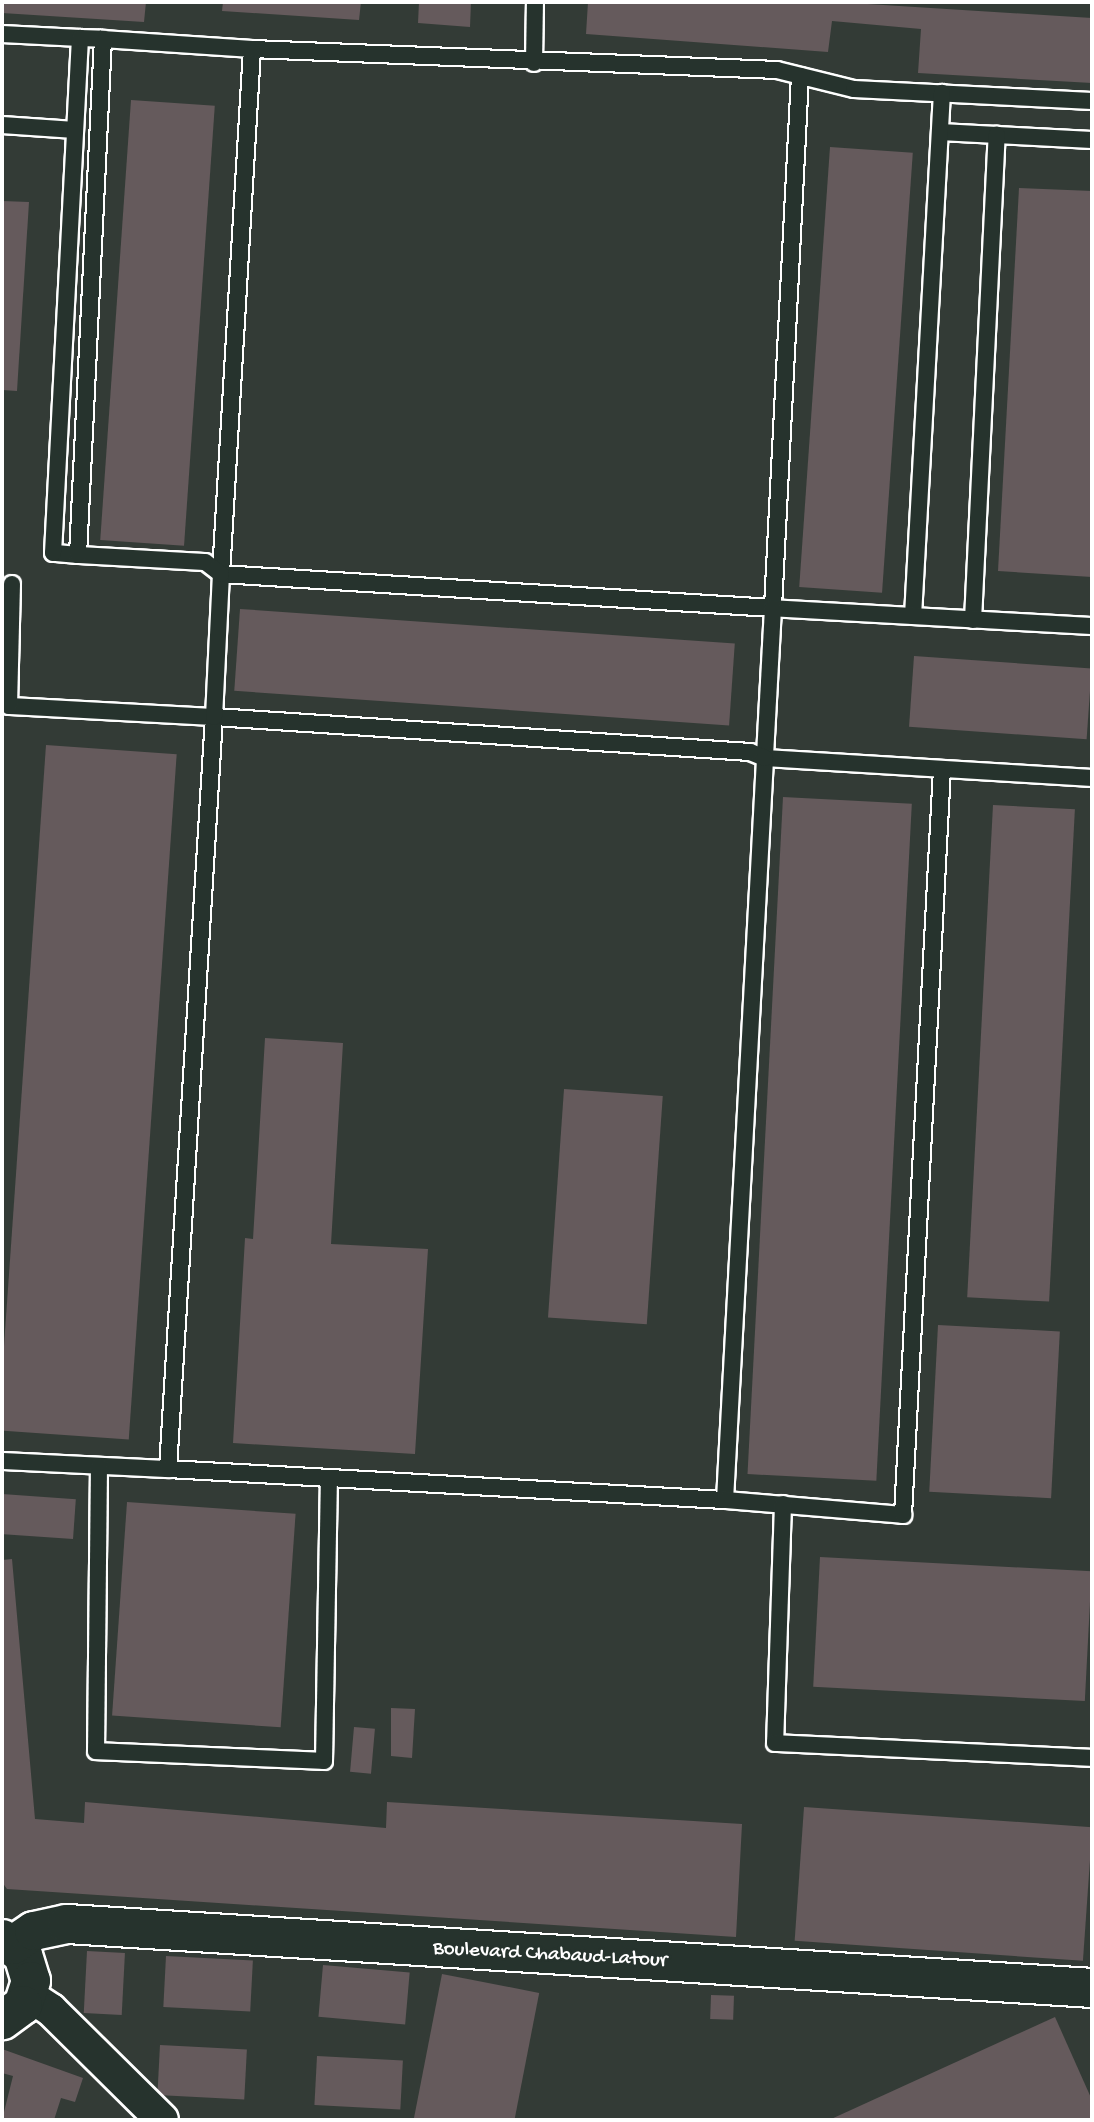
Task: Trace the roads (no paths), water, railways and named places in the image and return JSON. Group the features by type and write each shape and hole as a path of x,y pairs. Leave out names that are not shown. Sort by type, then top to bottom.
{"street":[{"name":"Boulevard Chabaud-Latour","path":"7,1942 34,1931 67,1924 1092,1987"},
{"path":"7,1942 29,1967 15,2007 51,2010 162,2120"}],"lane":[{"path":"534,63 535,2"},
{"path":"2,34 534,63 777,70 854,89 1092,101"},
{"path":"80,38 53,553 205,562 221,574 1092,626"},
{"path":"78,555 103,39"},
{"path":"168,1469 252,49"},
{"path":"725,1500 800,76"},
{"path":"914,616 942,93"},
{"path":"2,125 75,130"},
{"path":"940,132 1092,140"},
{"path":"974,620 997,135"},
{"path":"12,584 5,709 214,718 750,752 765,758 1092,778"},
{"path":"2,1461 725,1500 903,1515 943,769"},
{"path":"99,1466 96,1751 110,1752 324,1761 329,1478"},
{"path":"783,1504 775,1743 1092,1758"}]}
